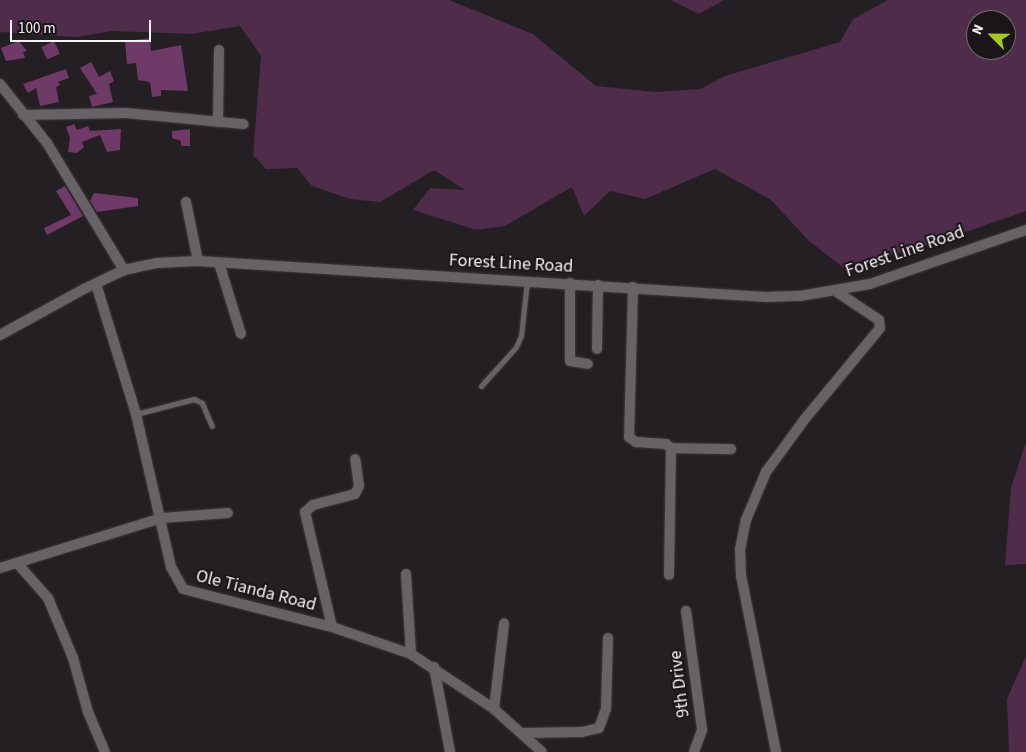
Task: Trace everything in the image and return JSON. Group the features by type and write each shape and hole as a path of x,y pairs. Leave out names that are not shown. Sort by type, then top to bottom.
{"street":[{"path":"218,122 219,50"},
{"path":"0,84 47,143 124,270"},
{"path":"23,114 126,114 243,124"},
{"path":"186,202 198,261"},
{"name":"Forest Line Road","path":"0,335 124,270 158,263 198,261 633,287 766,297 837,292 870,284 1026,230"},
{"path":"220,263 241,334"},
{"name":"Ole Tianda Road","path":"96,284 136,414 162,518 171,567 183,589 332,627 411,654 434,667 494,709 542,752"},
{"path":"570,284 570,361 588,364"},
{"path":"597,349 598,285"},
{"path":"633,287 629,437 636,442 666,444 671,448 731,448"},
{"path":"776,752 741,576 740,550 746,520 766,472 804,420 880,328 879,320 837,292"},
{"path":"669,575 671,448"},
{"path":"332,627 306,512 313,505 355,494 359,486 355,459"},
{"path":"0,568 162,518 228,513"},
{"path":"17,563 48,598 73,658 88,712 106,752"},
{"path":"406,574 411,654"},
{"name":"9th Drive","path":"686,611 702,730 694,752"},
{"path":"494,709 504,624"},
{"path":"521,733 582,732 599,728 606,709 608,638"},
{"path":"434,667 450,752"}],"lane":[{"path":"481,386 516,347 521,336 527,281"},
{"path":"136,414 194,399 202,403 212,426"}],"shaded area":[{"path":"0,0 449,0 533,34 596,86 656,92 700,89 725,76 840,42 853,19 888,0 1026,0 1026,211 937,242 844,268 809,241 770,199 715,169 645,199 610,191 584,216 572,187 505,226 476,230 413,210 430,188 465,190 434,170 380,202 350,199 312,186 297,168 266,169 253,155 261,56 240,26 191,34 112,31 77,37 0,32"},
{"path":"671,0 724,0 699,14"},
{"path":"1026,442 1026,564 1005,565 1011,488"},
{"path":"1026,656 1026,752 1009,752 1007,699"}],"building":[{"path":"150,38 151,51 181,45 188,91 161,90 161,96 152,97 150,82 138,80 136,63 127,64 125,41"},
{"path":"19,41 27,51 23,52 25,58 6,61 1,48"},
{"path":"54,41 60,54 47,60 41,47"},
{"path":"91,62 99,77 110,71 114,81 109,84 113,102 92,107 89,96 97,94 80,68"},
{"path":"66,69 69,78 58,82 60,85 56,87 59,102 40,106 36,88 28,93 23,84"},
{"path":"74,124 77,130 88,126 90,131 121,129 120,150 107,152 100,135 82,142 84,147 77,153 68,152 70,138 66,127"},
{"path":"190,129 190,146 181,146 181,141 172,138 172,131"},
{"path":"65,186 83,216 47,235 44,228 71,215 56,191"},
{"path":"94,193 138,198 138,206 97,212 90,201"}]}
